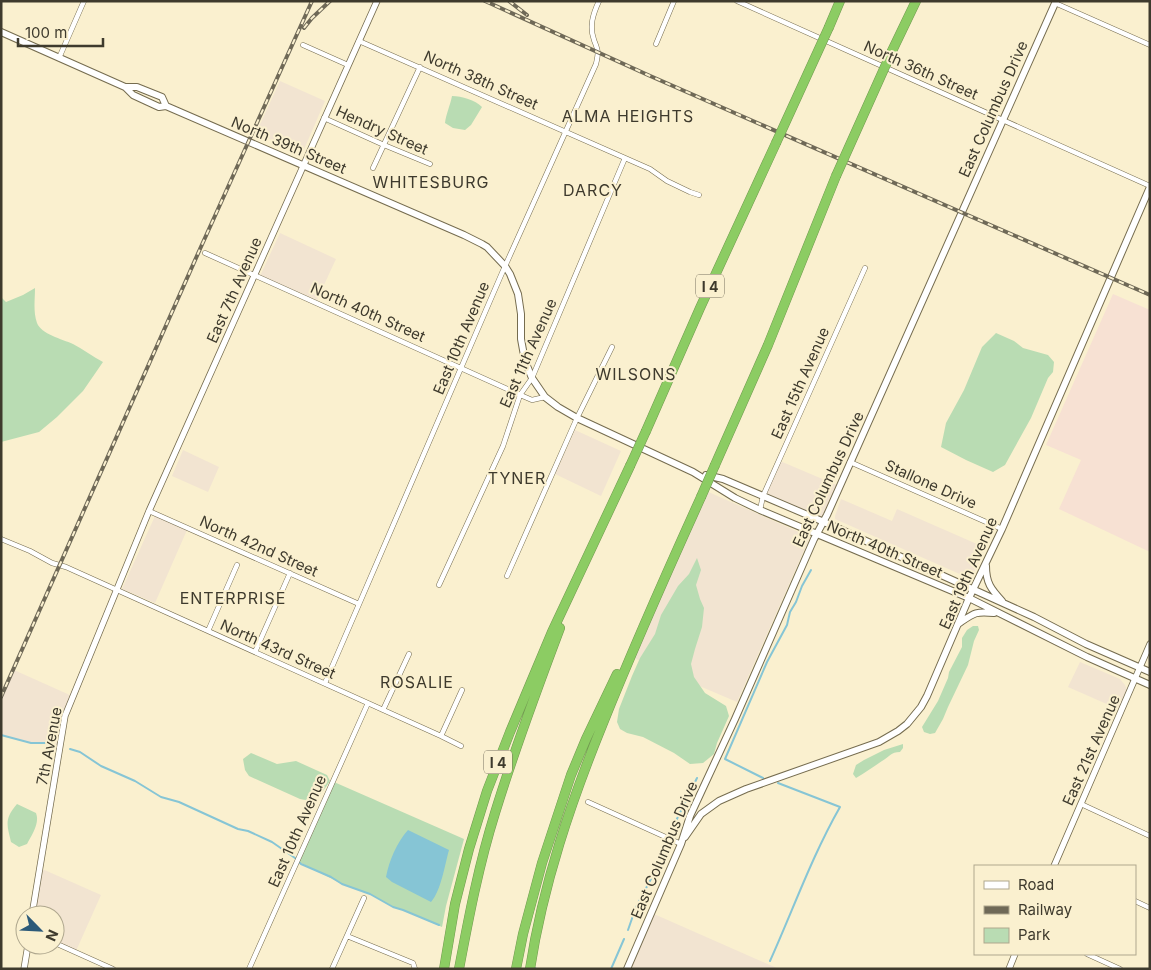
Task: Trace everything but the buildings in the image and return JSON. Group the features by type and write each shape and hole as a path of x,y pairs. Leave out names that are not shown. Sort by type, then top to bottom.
{"highway":[{"name":"I 4","path":"444,969 455,904 469,849 487,791 510,732 531,681 840,1"},
{"path":"892,51 912,1"},
{"path":"530,969 554,860 570,809 590,756 650,609 768,346 836,176 916,1"},
{"path":"459,969 480,864 495,813 539,684 583,566"},
{"path":"516,969 523,934 542,863 571,775 608,691 650,609"}],"main road":[{"name":"East Columbus Drive","path":"627,969 681,844 690,816 824,522 1055,2"},
{"name":"North 39th Street","path":"1,32 125,87 138,87 162,97 166,106 476,240 492,251 505,266"},
{"name":"East 19th Avenue","path":"681,844 694,823 719,800 879,742 898,731 914,716 924,702 969,598 1002,529 1150,187"},
{"name":"North 40th Street","path":"505,266 518,294 521,314 521,339 525,361 532,378 545,397 558,407 577,418 693,472 735,498 760,510 969,598 1087,657 1150,685"},
{"name":"North 40th Street","path":"693,472 723,479 824,522 1150,672"},
{"path":"986,562 989,586 1004,604"},
{"path":"957,625 977,612 1001,614"},
{"path":"702,792 705,800 712,805"}],"street":[{"path":"59,58 84,1"},
{"name":"East 7th Avenue","path":"117,590 149,511 377,1"},
{"name":"East 10th Avenue","path":"325,683 505,266 596,64 598,51 592,22 599,1"},
{"path":"656,44 674,1"},
{"name":"North 36th Street","path":"737,1 747,3 1150,187"},
{"path":"1055,2 1150,45"},
{"name":"North 38th Street","path":"359,41 653,170 667,181 699,195"},
{"path":"303,45 348,65"},
{"path":"373,168 420,67"},
{"name":"Hendry Street","path":"324,118 430,164"},
{"name":"East 11th Avenue","path":"439,585 502,446 520,395 532,378 625,158"},
{"name":"North 40th Street","path":"205,253 520,395 532,400 545,397"},
{"name":"East 15th Avenue","path":"760,510 763,496 865,268"},
{"path":"507,576 577,418 612,347"},
{"name":"Stallone Drive","path":"850,462 1002,529"},
{"name":"North 42nd Street","path":"149,511 359,604"},
{"name":"North 43rd Street","path":"1,539 325,683 461,746"},
{"path":"208,631 237,565"},
{"path":"255,652 290,573"},
{"name":"7th Avenue","path":"34,905 65,716 117,590"},
{"name":"East 21st Avenue","path":"1055,865 1150,644"},
{"path":"383,710 409,654"},
{"path":"441,736 462,690"},
{"name":"East 10th Avenue","path":"249,969 368,703"},
{"path":"588,802 681,844"},
{"path":"1080,804 1150,836"},
{"path":"332,969 364,898"},
{"path":"1136,901 1150,908"},
{"path":"347,936 413,963 415,969"},
{"path":"65,948 112,969"},
{"path":"24,969 26,955"},
{"path":"1009,969 1015,955"},
{"path":"1089,955 1120,969"}],"shaded area":[{"path":"280,81 325,101 302,154 256,133"},
{"path":"280,233 336,259 317,300 260,276"},
{"path":"1113,294 1150,310 1150,552 1059,509 1081,460 1046,445"},
{"path":"575,430 621,451 601,496 555,474"},
{"path":"183,450 219,467 208,492 172,476"},
{"path":"780,461 839,486 822,522 763,498"},
{"path":"704,490 810,537 737,702 629,656"},
{"path":"841,499 892,521 897,509 986,548 971,579 835,519"},
{"path":"155,516 187,530 155,603 122,589"},
{"path":"1080,662 1120,679 1125,685 1127,690 1118,709 1068,687"},
{"path":"14,670 72,696 58,749 46,743 31,743 1,735 1,700"},
{"path":"40,868 101,895 76,951 65,946 65,905 34,905"},
{"path":"654,914 779,969 630,969"}],"green space":[{"path":"452,96 468,99 482,107 471,125 465,130 453,128 445,123"},
{"path":"35,288 34,306 39,327 103,362 83,391 39,432 1,442 1,297 6,302"},
{"path":"996,333 1014,341 1023,348 1048,355 1054,362 1053,372 1048,378 1031,418 1005,465 993,472 941,447 946,423 964,390 982,347"},
{"path":"697,558 701,570 696,585 704,608 702,627 691,664 694,677 705,693 726,706 729,716 714,754 703,763 690,764 674,753 643,737 620,729 617,722 619,709 640,658 655,634 661,615 678,586 689,574"},
{"path":"973,626 978,626 979,630 968,665 935,733 924,732 922,727 938,701 949,672 962,647 962,638 967,630"},
{"path":"903,744 900,752 892,754 856,778 853,774 856,765 864,760 884,750"},
{"path":"251,753 277,764 296,761 327,775 330,781 315,798 311,800 300,799 249,776 245,770 243,759"},
{"path":"334,782 464,839 442,927 393,907 370,894 342,884 299,862"},
{"path":"17,804 36,813 37,817 35,829 27,844 19,847 11,842 8,826 8,818"}],"water":[{"path":"408,830 449,850 440,884 431,902 386,877 394,852"}],"waterway":[{"path":"763,778 725,759 767,662 787,625 790,612 811,570"},
{"path":"1,735 31,743 46,743"},
{"path":"70,749 80,752 101,766 135,781 161,797 179,802 272,842 301,864 342,884 370,894 393,907 439,925"},
{"path":"628,930 636,907 652,877 673,827 697,778"},
{"path":"770,961 812,864 840,807 778,783"},
{"path":"611,969 624,939"}],"railway":[{"path":"1,697 312,1"},
{"path":"304,28 330,1"},
{"path":"485,1 648,75 1150,295"},
{"path":"509,1 527,15"}],"district":[{"name":"ALMA HEIGHTS","path":"628,116"},
{"name":"WHITESBURG","path":"431,182"},
{"name":"DARCY","path":"593,190"},
{"name":"WILSONS","path":"636,374"},
{"name":"TYNER","path":"517,478"},
{"name":"ENTERPRISE","path":"233,598"},
{"name":"ROSALIE","path":"417,682"}]}
